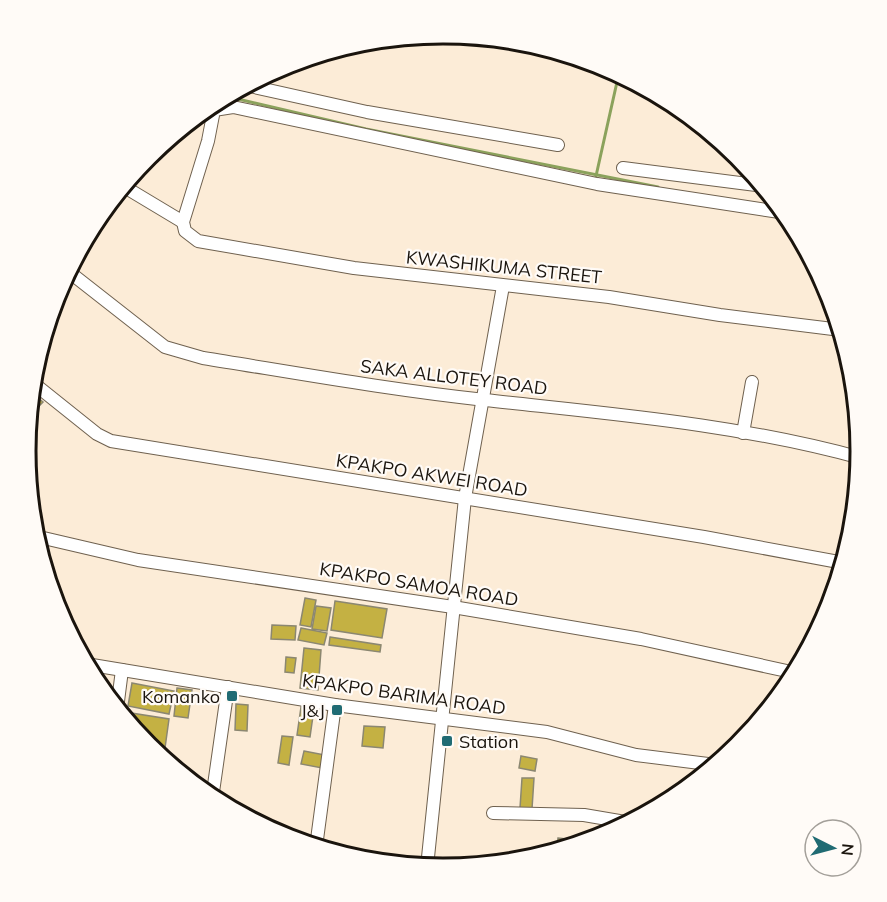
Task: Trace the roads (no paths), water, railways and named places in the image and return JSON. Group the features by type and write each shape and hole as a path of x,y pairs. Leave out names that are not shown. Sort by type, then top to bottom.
{"street":[{"path":"259,88 367,112 558,145"},
{"path":"225,107 597,184 772,211"},
{"path":"184,218 208,141 208,119"},
{"path":"623,168 752,184"},
{"name":"KWASHIKUMA STREET","path":"131,190 184,218 185,231 198,241 354,268 609,297 720,315 832,329"},
{"name":"SAKA ALLOTEY ROAD","path":"75,277 165,347 180,352 324,378 483,400 653,417 806,444 851,455"},
{"path":"428,858 465,498 503,285"},
{"path":"743,433 752,382"},
{"name":"KPAKPO AKWEI ROAD","path":"41,389 97,434 111,441 704,537 835,561"},
{"name":"KPAKPO SAMOA ROAD","path":"46,539 138,560 453,607 640,639 785,672"},
{"name":"KPAKPO BARIMA ROAD","path":"98,666 335,705 441,716 547,732 636,755 704,764"},
{"path":"119,697 122,670"},
{"path":"214,788 228,687"},
{"path":"317,838 335,705"},
{"path":"493,813 584,815 614,820"}],"waterway":[{"path":"596,176 617,83"},
{"path":"238,99 366,129 658,187"}],"place":[{"name":"Komanko","path":"232,696"},
{"name":"J&J","path":"337,710"},
{"name":"Station","path":"447,741"}]}
